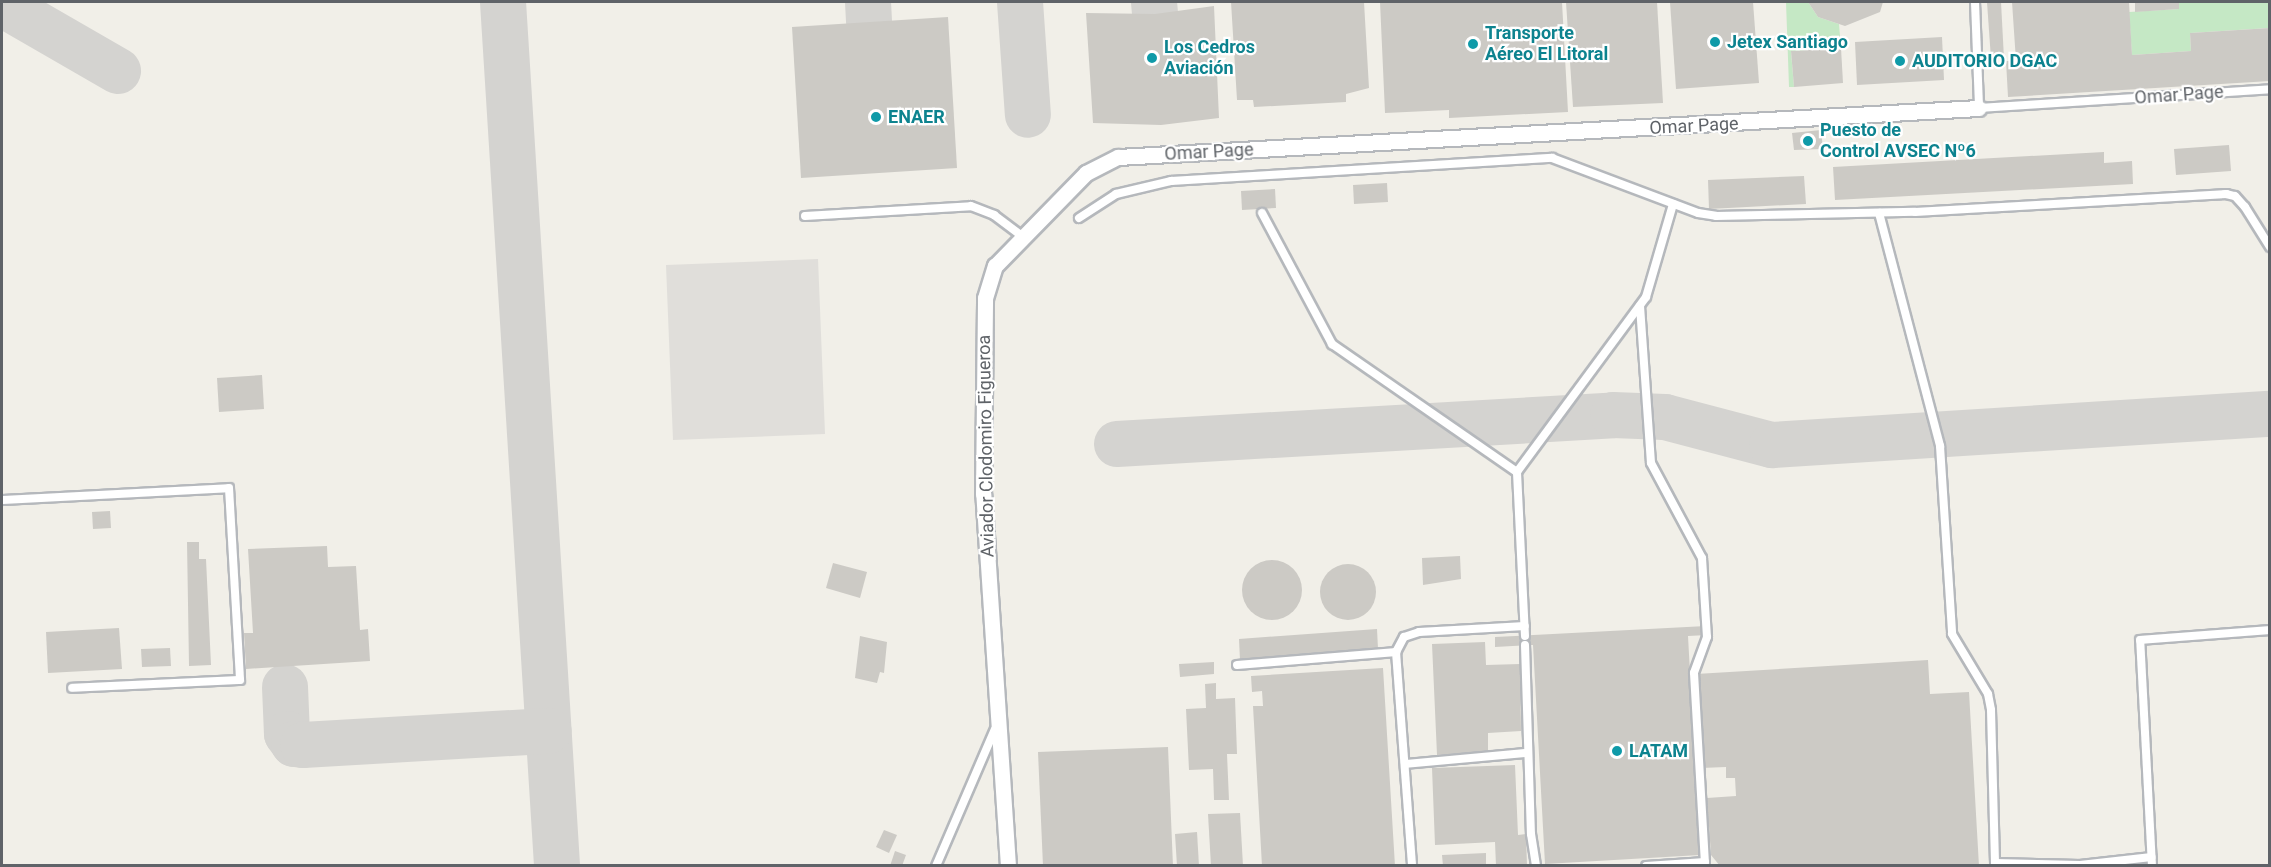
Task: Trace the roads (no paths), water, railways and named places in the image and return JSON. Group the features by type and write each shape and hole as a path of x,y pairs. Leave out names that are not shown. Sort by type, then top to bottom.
{"street":[{"name":"Omar Page","path":"1118,157 1979,108"},
{"name":"Aviador Clodomiro Figueroa","path":"1008,866 983,494 985,298 995,266 1022,236 1086,173 1118,157"}],"lane":[{"path":"1975,2 1979,108"},
{"name":"Omar Page","path":"1979,108 2270,89"},
{"path":"1079,218 1116,194 1171,181 1552,158 1673,204 1716,216 1879,213 2226,194 2235,196 2245,207 2270,246"},
{"path":"1525,636 1517,472 1646,297 1673,204"},
{"path":"805,216 971,206 994,215 1022,236"},
{"path":"1262,213 1332,344 1517,472"},
{"path":"1879,213 1940,446 1952,634 1988,694 1991,710 1995,864 2080,865 2152,862 2140,640 2270,630"},
{"path":"1640,306 1651,463 1702,558 1707,637 1694,673 1705,862 1646,866"},
{"path":"2,500 229,488 240,680 72,688"},
{"path":"1412,866 1396,652 1404,638 1419,632 1525,626"},
{"path":"1525,645 1527,753 1536,866"},
{"path":"1237,665 1396,652"},
{"path":"936,866 999,721"},
{"path":"1405,764 1527,753"}],"place":[{"name":"Jetex Santiago","path":"1715,42"},
{"name":"Transporte Aéreo El Litoral","path":"1473,44"},
{"name":"Los Cedros Aviación","path":"1152,58"},
{"name":"AUDITORIO DGAC","path":"1900,61"},
{"name":"ENAER","path":"876,117"},
{"name":"Puesto de Control AVSEC Nº6","path":"1808,141"},
{"name":"LATAM","path":"1617,751"}]}
